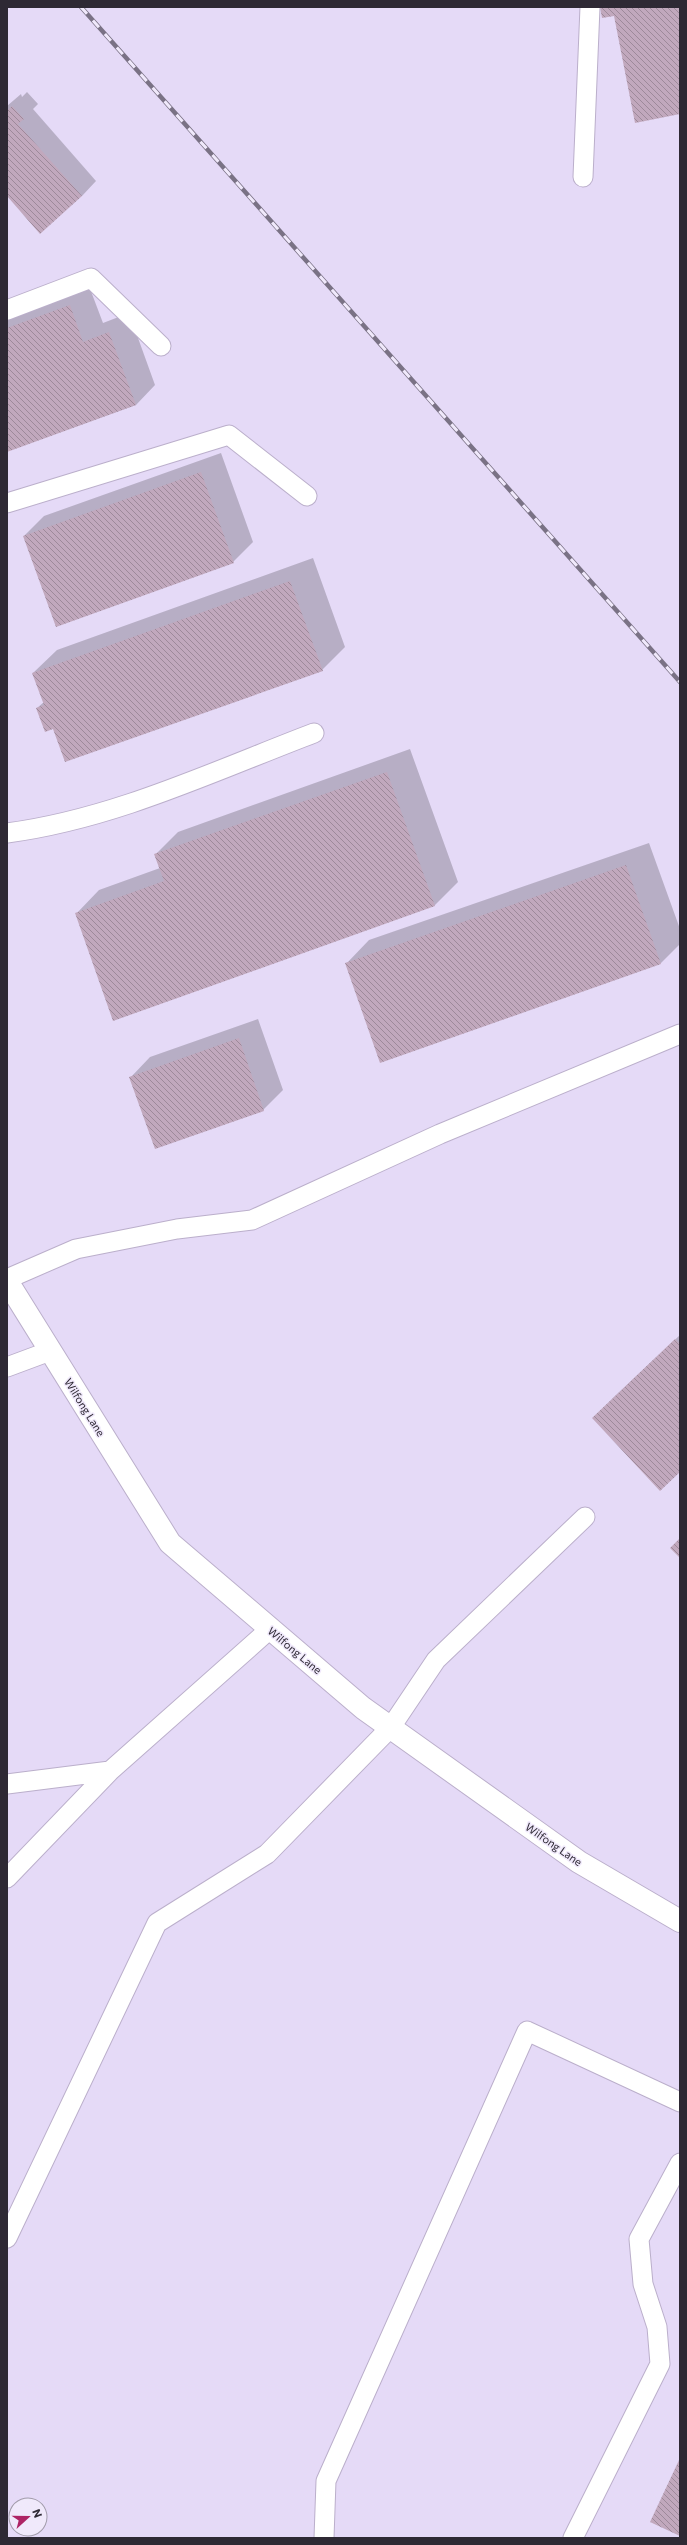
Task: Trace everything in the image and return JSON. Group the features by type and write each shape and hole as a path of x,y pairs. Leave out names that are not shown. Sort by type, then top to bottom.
{"street":[{"name":"Wilfong Lane","path":"7,1280 170,1543 364,1708 579,1862 680,1921"}],"lane":[{"path":"583,176 590,7"},
{"path":"7,310 91,278 161,346"},
{"path":"7,503 229,435 307,496"},
{"path":"7,833 50,827 132,803 314,733"},
{"path":"7,1280 76,1249 177,1229 252,1220 440,1134 680,1034"},
{"path":"7,1367 50,1351"},
{"path":"7,2238 157,1923 267,1854 391,1727 436,1660 585,1517"},
{"path":"7,1878 110,1771 270,1629"},
{"path":"7,1784 110,1771"},
{"path":"324,2538 326,2481 527,2031 680,2102"},
{"path":"573,2538 660,2364 657,2327 643,2284 640,2239 680,2163"}],"building":[{"path":"600,7 680,7 680,114 635,123 614,16 602,18"},
{"path":"12,106 24,119 18,124 82,196 40,234 7,196 7,111"},
{"path":"70,305 83,342 109,332 136,405 7,452 7,328"},
{"path":"201,472 234,563 56,627 23,536"},
{"path":"290,581 323,671 65,762 53,729 45,732 36,708 44,705 32,673"},
{"path":"387,772 435,906 113,1021 75,913 164,881 154,854"},
{"path":"626,865 661,964 380,1063 345,963"},
{"path":"239,1038 264,1111 155,1149 129,1077"},
{"path":"675,1339 680,1344 680,1472 660,1491 592,1418"},
{"path":"680,1538 680,1558 670,1548"},
{"path":"680,2458 680,2536 650,2522"}],"railway":[{"path":"81,7 680,682"}]}
